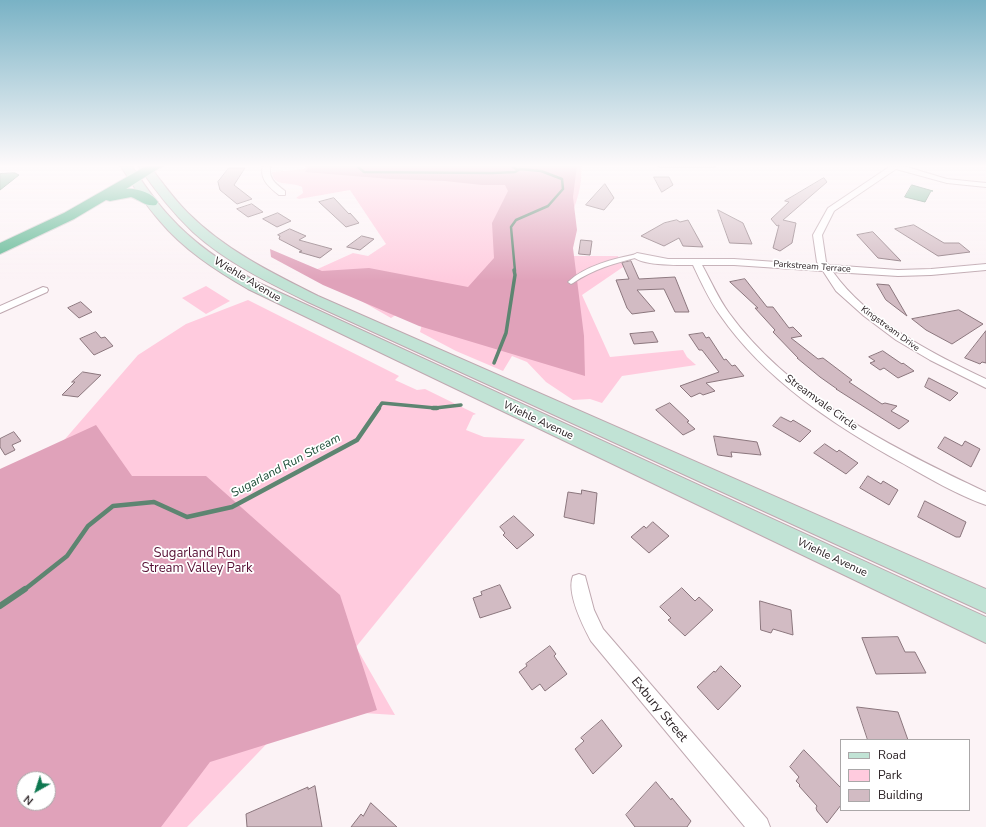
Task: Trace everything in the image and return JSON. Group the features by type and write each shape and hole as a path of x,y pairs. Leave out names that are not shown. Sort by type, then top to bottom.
{"highway":[{"path":"0,235 65,204"},
{"path":"78,211 87,204"},
{"path":"0,249 78,211 97,204"}],"main road":[{"name":"Wiehle Avenue","path":"152,204 185,240 212,260 239,278 302,311 403,358 523,404 986,601"},
{"name":"Wiehle Avenue","path":"175,204 183,215 211,240 240,261 307,296 414,344 523,404 986,630"}],"street":[{"name":"Kingstream Drive","path":"840,204 825,216 820,226 818,246 826,268 844,292 877,322 925,354 986,384"},
{"name":"Parkstream Terrace","path":"637,256 658,261 734,262 914,273 986,267"},
{"name":"Streamvale Circle","path":"696,262 719,306 728,319 754,349 795,386 827,410 903,458 986,499"},
{"path":"0,310 44,290"},
{"name":"Exbury Street","path":"579,582 580,594 585,613 597,635 759,827"}],"lane":[{"path":"571,282 583,273 598,267 618,260 637,256"}],"green space":[{"path":"359,204 576,204 553,256 618,256 620,261 626,265 582,295 610,357 683,350 687,357 696,365 622,376 602,403 590,399 573,400 546,382 527,362 512,356 503,371 456,351 420,332 423,320 402,311 391,318 311,272 353,253 368,256 386,244"},
{"path":"502,204 574,204 577,230 573,248 584,336 585,376 419,326 323,285 271,257 270,249 322,271 369,268 468,287 494,258 492,223"},
{"path":"206,286 230,301 206,314 182,298"},
{"name":"Sugarland Run Stream Valley Park","path":"248,300 399,376 395,380 417,390 425,389 476,414 473,415 466,430 484,437 525,439 356,647 395,715 300,709 187,827 0,827 46,461 138,355 186,324"},
{"path":"96,425 132,476 206,476 340,595 377,710 210,762 161,827 0,827 0,469"}],"building":[{"path":"252,204 263,212 248,217 237,209"},
{"path":"321,204 339,204 359,223 346,227"},
{"path":"587,204 609,204 604,210 586,205"},
{"path":"787,204 802,204 783,220 796,223 792,243 780,251 773,248 779,225 777,226 771,219"},
{"path":"718,210 743,223 752,244 730,243"},
{"path":"278,213 291,221 277,227 263,219"},
{"path":"677,220 680,222 688,220 703,247 683,246 679,238 664,246 641,236 664,223"},
{"path":"914,225 944,243 959,243 970,252 938,256 895,229"},
{"path":"290,229 306,236 299,240 332,249 320,258 299,252 302,251 279,239 280,236 278,235"},
{"path":"873,232 901,261 878,258 857,235"},
{"path":"362,236 374,239 360,250 347,247"},
{"path":"581,240 592,241 590,255 579,254"},
{"path":"631,261 639,279 675,277 689,312 675,312 664,289 637,290 655,311 632,314 627,308 616,280 629,279 622,263"},
{"path":"745,279 767,307 773,307 789,328 793,327 802,336 791,338 818,359 823,358 852,380 849,382 882,404 885,403 897,406 891,411 909,421 899,429 836,389 797,358 773,332 775,330 755,308 758,308 730,282"},
{"path":"877,284 889,285 907,316 886,300"},
{"path":"81,302 92,312 79,318 68,308"},
{"path":"959,310 983,324 952,344 926,330 912,319"},
{"path":"986,331 986,363 982,362 980,364 965,358"},
{"path":"96,332 101,338 105,337 113,346 94,355 80,339"},
{"path":"653,332 658,342 634,344 630,334"},
{"path":"703,333 706,338 709,337 724,360 726,359 732,366 735,365 744,376 706,383 715,391 703,395 700,393 691,397 680,386 719,372 702,350 699,350 689,335"},
{"path":"883,351 914,371 898,378 884,368 880,370 870,363 875,361 869,357"},
{"path":"83,372 101,375 78,397 62,395 75,382 72,382"},
{"path":"929,378 958,393 950,401 925,387"},
{"path":"670,403 689,421 687,422 695,429 683,435 656,410"},
{"path":"781,417 791,422 793,420 811,431 800,442 773,426"},
{"path":"14,432 21,441 12,445 15,450 5,455 0,447 0,439"},
{"path":"714,436 757,442 761,455 731,452 732,457 718,455"},
{"path":"945,437 962,446 965,441 980,449 971,467 938,448"},
{"path":"825,444 837,452 839,450 858,463 846,474 814,453"},
{"path":"868,476 881,484 883,481 898,490 889,505 860,488"},
{"path":"582,490 597,493 594,524 564,517 568,492 581,494"},
{"path":"925,501 966,522 960,537 956,537 918,517"},
{"path":"514,516 534,535 517,549 503,535 505,533 500,527"},
{"path":"653,522 669,536 649,553 631,537 644,526 646,528"},
{"path":"500,585 511,608 480,618 473,598 482,595 481,592"},
{"path":"682,588 695,601 699,597 713,610 685,636 668,620 671,618 660,607"},
{"path":"760,601 791,610 793,635 773,629 771,633 761,630"},
{"path":"898,637 905,652 915,652 926,673 876,674 862,638"},
{"path":"550,646 556,654 554,656 567,674 545,691 540,684 532,690 519,672 527,666 526,664"},
{"path":"721,666 741,686 718,710 697,687"},
{"path":"857,707 898,712 908,739 868,739"},
{"path":"602,720 622,746 593,774 575,749 584,741 581,738"},
{"path":"804,750 840,787 840,806 827,823 817,811 817,806 799,786 800,785 796,781 799,777 790,767"},
{"path":"656,782 671,800 672,798 691,821 687,827 635,827 626,815"},
{"path":"315,786 322,827 247,827 246,814 308,787 308,789"},
{"path":"371,803 397,827 351,827 361,814 363,816"}],"waterway":[{"name":"Sugarland Run Stream","path":"515,271 511,227 516,220 548,206 550,204"},
{"name":"Sugarland Run Stream","path":"494,363 506,333 515,275 514,270"},
{"name":"Sugarland Run Stream","path":"378,409 382,403 435,408"},
{"name":"Sugarland Run Stream","path":"435,408 461,405"},
{"name":"Sugarland Run Stream","path":"24,590 67,556 88,526 113,506 154,502 187,517 232,507 357,440 379,408"},
{"name":"Sugarland Run Stream","path":"0,606 25,589"}]}
